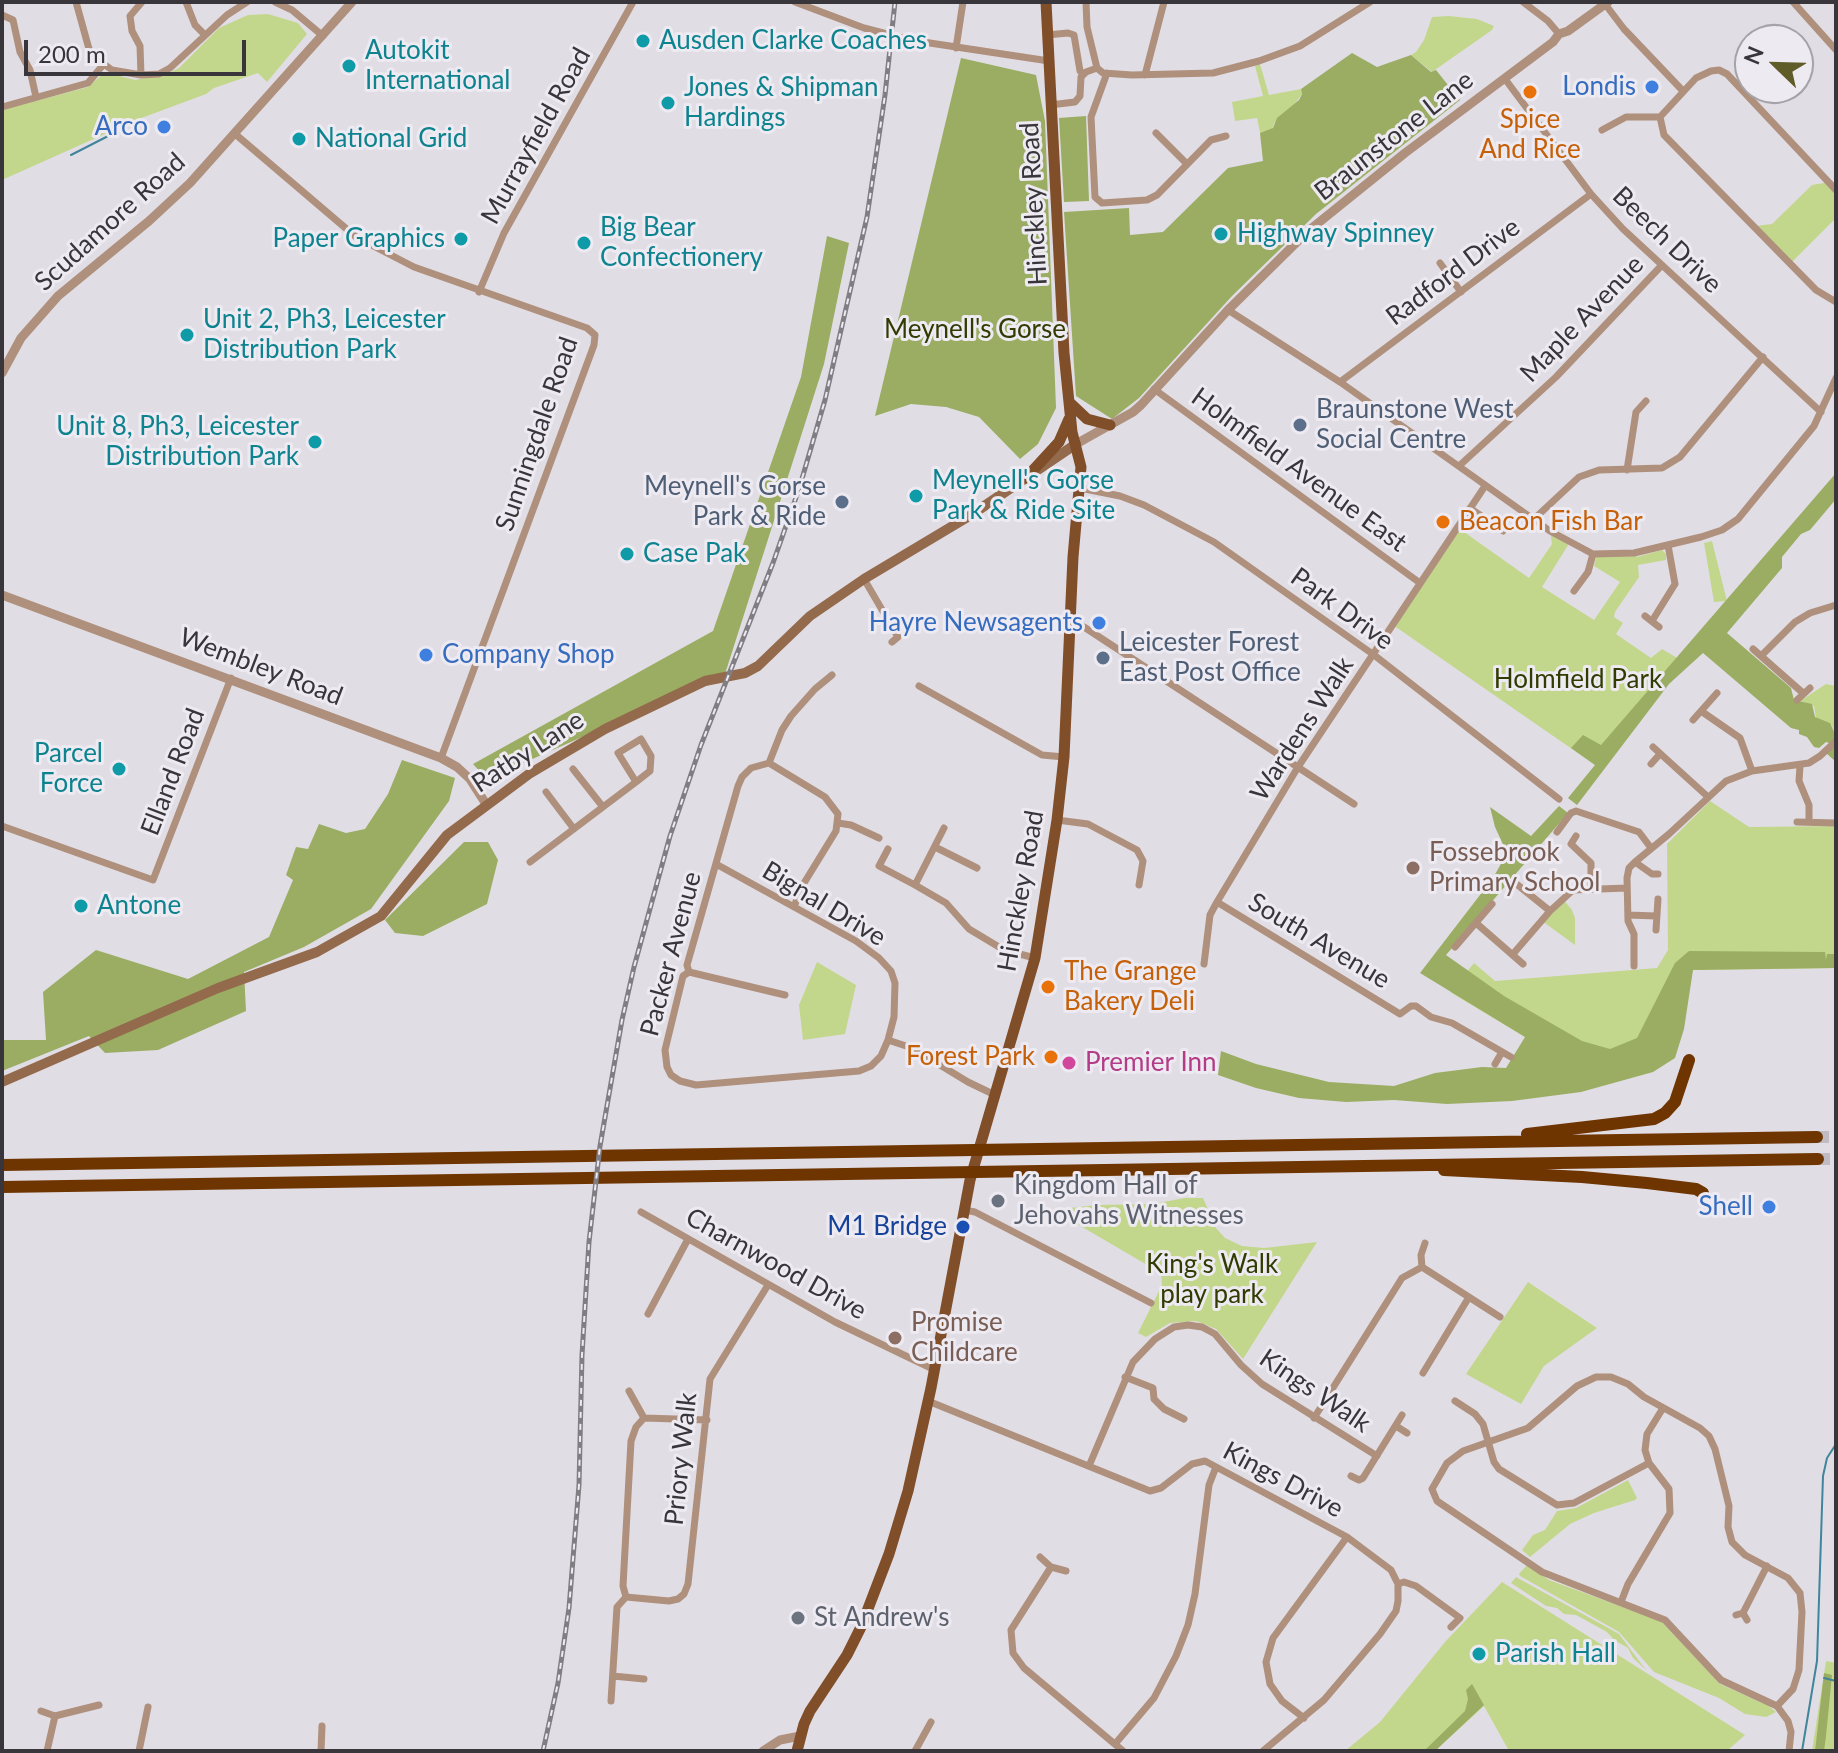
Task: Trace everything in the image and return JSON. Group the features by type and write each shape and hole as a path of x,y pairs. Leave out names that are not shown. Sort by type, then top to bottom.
{"highway":[{"path":"1469,1141 1654,1119 1675,1102 1689,1060"},
{"path":"2,1165 1817,1137"},
{"path":"2,1187 1818,1159"},
{"path":"1372,1164 1487,1174 1608,1179 1696,1189 1703,1193"}],"main road":[{"name":"Hinckley Road","path":"797,1751 810,1711 847,1655 873,1599 908,1491 935,1370 965,1205 987,1118 1035,958 1057,820 1064,757 1081,467 1068,401 1046,2"},
{"path":"1068,401 1087,419 1110,425"},
{"path":"1026,478 1059,442 1070,415"},
{"name":"Ratby Lane","path":"2,1082 218,988 317,952 381,916 447,835 529,774 605,729 705,681 745,673 758,666 810,616 864,579 971,515 1076,444"}],"street":[{"path":"76,2 89,49 103,65 122,73 141,75 159,74 170,68 236,7 247,2"},
{"path":"141,75 140,46 132,31 130,16 142,2"},
{"path":"186,2 195,25 205,35"},
{"path":"275,2 292,10 323,36"},
{"name":"Scudamore Road","path":"2,373 21,338 58,296 190,183 352,2"},
{"name":"Murrayfield Road","path":"479,292 504,233 633,2"},
{"path":"795,2 864,28 910,40 1049,61"},
{"path":"956,48 963,2"},
{"path":"1086,2 1087,27 1100,72 1145,75 1213,73 1259,61 1300,46 1370,2"},
{"path":"1145,75 1164,2"},
{"path":"1523,2 1548,21 1559,34"},
{"path":"1793,2 1836,50"},
{"path":"1607,3 1624,29 1683,91"},
{"name":"Braunstone Lane","path":"1076,444 1133,412 1228,310 1307,232 1405,153 1553,42 1559,34 1607,3"},
{"path":"2,15 13,20 20,52 30,70 36,97"},
{"path":"1047,35 1074,35 1083,74"},
{"path":"2,107 88,83 103,65"},
{"path":"1050,105 1075,102 1080,96 1083,74 1097,68"},
{"path":"1602,130 1626,117 1660,117 1704,73 1719,70 1727,74 1836,190"},
{"path":"1107,73 1091,117 1097,201 1147,200 1157,195 1211,140 1226,136"},
{"name":"Beech Drive","path":"1505,79 1591,194 1623,229 1821,412"},
{"path":"1660,117 1664,135 1816,290 1836,302"},
{"name":"Sunningdale Road","path":"234,133 356,237 414,267 587,328 592,331 595,340 441,758"},
{"path":"1156,133 1187,164"},
{"name":"Radford Drive","path":"1340,382 1591,194"},
{"path":"1440,263 1461,292"},
{"name":"Maple Avenue","path":"1459,466 1556,377 1662,265"},
{"path":"1228,310 1340,382 1534,519 1593,554 1634,553 1668,545 1713,534 1738,519 1814,426 1836,378"},
{"path":"1534,519 1579,477 1599,470 1662,468 1680,457 1763,357"},
{"name":"Holmfield Avenue East","path":"1154,389 1420,583"},
{"path":"1627,470 1636,412 1646,401"},
{"name":"Wardens Walk","path":"1204,964 1210,915 1217,902 1298,767 1485,486"},
{"name":"Park Drive","path":"1080,488 1130,500 1191,529 1374,655 1559,799"},
{"path":"1470,508 1503,531"},
{"path":"1652,621 1674,588 1668,545"},
{"path":"1574,591 1588,572 1593,554"},
{"path":"864,579 898,637 892,642"},
{"name":"Wembley Road","path":"2,595 441,758 470,779 486,804"},
{"path":"1761,656 1795,622 1810,613 1836,605"},
{"path":"1070,622 1084,627 1354,804"},
{"path":"1753,649 1806,690 1797,700"},
{"path":"794,907 801,888 836,831 838,814 830,801 769,763 791,716 832,675"},
{"name":"Elland Road","path":"2,826 153,880 231,678"},
{"path":"919,686 1042,755 1064,757"},
{"path":"1693,720 1717,693"},
{"path":"1701,711 1740,738 1752,771"},
{"path":"530,862 636,782 650,771 651,756 641,739 618,753 636,782"},
{"path":"1634,966 1634,934 1628,915 1629,868 1726,781 1752,771 1800,766 1820,756 1836,741"},
{"path":"1653,747 1707,796"},
{"path":"1651,764 1660,754"},
{"name":"Packer Avenue","path":"769,763 751,768 742,777 687,965 689,972 683,976 665,1050 667,1067 671,1075 680,1081 696,1085 859,1071 871,1066 881,1056 888,1040"},
{"path":"1800,766 1799,781 1809,805 1809,822"},
{"path":"573,769 603,807"},
{"path":"546,792 574,829"},
{"path":"1557,832 1576,811 1588,820 1639,832 1651,848"},
{"path":"1057,820 1088,824 1137,850 1143,861 1139,885"},
{"path":"1797,822 1836,823"},
{"path":"838,823 851,825 879,838"},
{"path":"915,885 944,828"},
{"path":"1576,836 1571,844 1591,863 1591,887"},
{"path":"935,847 977,868"},
{"path":"888,849 879,866 946,903 969,929 1004,950 1035,958"},
{"path":"1635,862 1652,874 1658,874"},
{"name":"Bignal Drive","path":"716,864 856,941 879,958 891,971 895,983 888,1040"},
{"path":"1521,888 1528,879"},
{"path":"1514,882 1550,911"},
{"path":"1513,954 1550,911 1573,890 1627,888"},
{"path":"1656,930 1660,913 1658,899"},
{"name":"South Avenue","path":"1217,902 1400,1014 1416,1006 1431,1017 1452,1023 1502,1052"},
{"path":"1455,947 1492,904"},
{"path":"1628,915 1660,913"},
{"path":"1476,923 1523,964"},
{"path":"1623,956 1634,955"},
{"path":"689,972 785,995"},
{"path":"888,1040 912,1048 995,1095"},
{"path":"1495,1064 1502,1052 1511,1057"},
{"path":"965,1205 1151,1303"},
{"name":"Charnwood Drive","path":"641,1212 835,1322 935,1370"},
{"path":"648,1314 688,1239"},
{"path":"1422,1267 1421,1255 1425,1243"},
{"path":"1422,1267 1500,1317"},
{"path":"1314,1418 1402,1278 1422,1267"},
{"name":"Priory Walk","path":"626,1597 669,1601 684,1594 688,1584 710,1379 768,1285"},
{"path":"1423,1373 1469,1297"},
{"name":"Kings Walk","path":"1089,1466 1125,1377 1141,1352 1174,1327 1195,1326 1215,1334 1262,1384 1377,1456"},
{"path":"1125,1377 1153,1388"},
{"path":"1777,1706 1787,1698 1797,1678 1802,1604 1795,1585 1745,1555 1732,1542 1728,1527 1729,1506 1715,1449 1709,1436 1685,1418 1663,1408 1628,1384 1611,1377 1596,1377 1577,1386 1535,1423 1463,1451 1447,1463 1432,1489 1437,1501 1542,1572 1665,1620 1721,1680 1777,1706 1788,1721 1791,1732 1789,1751"},
{"path":"1160,1379 1153,1388 1154,1399 1164,1409 1184,1419"},
{"path":"629,1391 644,1418"},
{"name":"Kings Drive","path":"928,1401 1150,1491 1161,1488 1199,1460 1347,1537 1391,1570 1398,1584 1404,1582 1416,1586 1460,1618"},
{"path":"1455,1401 1475,1414 1483,1424 1494,1462 1505,1475 1557,1505 1574,1503 1649,1463"},
{"path":"1621,1602 1628,1584 1670,1513 1669,1489 1649,1463 1645,1442 1663,1408"},
{"name":"Kings Walk","path":"1351,1476 1359,1480 1363,1478 1402,1415"},
{"path":"644,1418 707,1420"},
{"path":"611,1701 617,1607 626,1597 623,1586 631,1441 636,1427 644,1418"},
{"path":"1396,1426 1407,1433"},
{"path":"1115,1744 1154,1698 1188,1625 1209,1485 1216,1467"},
{"path":"1304,1718 1282,1701 1270,1684 1266,1662 1273,1638 1347,1537"},
{"path":"1040,1557 1051,1567 1066,1571"},
{"path":"1742,1616 1767,1566"},
{"path":"1051,1567 1011,1630 1013,1653 1024,1668 1123,1751"},
{"path":"1263,1751 1324,1700 1380,1634 1396,1611 1398,1584"},
{"path":"1451,1627 1467,1609"},
{"path":"613,1676 634,1683 644,1679"},
{"path":"41,1711 55,1716 99,1705"},
{"path":"139,1751 148,1707"},
{"path":"47,1751 55,1716"},
{"path":"915,1751 931,1722"},
{"path":"321,1751 322,1726"},
{"path":"763,1751 780,1740 800,1736"}],"green space":[{"path":"268,14 298,23 307,34 267,82 258,73 214,88 2,180 2,110 88,87 105,72 135,80 167,74 179,68 219,28 248,15"},
{"path":"1432,17 1477,19 1494,26 1432,72 1411,55 1424,40"},
{"name":"Highway Spinney","path":"1352,53 1377,67 1411,55 1431,72 1436,70 1460,100 1316,214 1232,296 1139,398 1112,419 1076,396 1064,212 1129,208 1130,235 1163,232 1228,168 1263,161 1260,133 1273,128 1277,118 1299,100 1301,89"},
{"name":"Meynell's Gorse","path":"961,58 1036,75 1045,121 1056,408 1038,444 1020,459 979,417 946,407 911,404 875,416"},
{"path":"1260,64 1269,95 1301,89 1302,94 1290,110 1275,122 1271,131 1260,133 1257,118 1235,121 1232,102 1263,96 1255,66"},
{"path":"1086,116 1089,201 1064,202 1059,118"},
{"path":"1829,182 1836,190 1836,218 1791,263 1755,226 1772,224 1812,185"},
{"path":"827,236 849,243 824,364 725,674 487,779 473,764 713,631 801,377"},
{"path":"1836,473 1836,499 1782,557 1782,568 1727,633 1791,688 1794,700 1812,704 1815,717 1830,723 1836,736 1836,762 1825,752 1832,744 1826,742 1819,748 1814,747 1807,737 1799,734 1799,730 1791,728 1703,653 1669,684 1577,805 1568,798 1595,765 1571,748 1583,735 1601,745"},
{"name":"Holmfield Park","path":"1457,527 1529,578 1552,544 1550,531 1570,542 1542,587 1594,620 1620,582 1594,566 1597,554 1636,553 1637,557 1662,550 1666,554 1666,560 1638,565 1639,577 1615,612 1614,617 1623,623 1616,634 1651,658 1662,649 1684,662 1595,765 1393,625"},
{"path":"1712,541 1727,601 1714,602 1704,543"},
{"path":"1826,684 1836,686 1836,736 1832,726 1816,718 1814,706 1800,701"},
{"path":"402,760 455,778 449,801 371,909 304,947 244,972 246,1011 158,1050 105,1053 89,1036 2,1071 2,1040 46,1040 43,992 96,950 188,979 269,937 293,880 286,875 296,847 308,849 319,824 346,833 365,829 388,794"},
{"path":"1710,801 1749,827 1836,826 1836,968 1693,970 1650,1057 1525,1037 1450,992 1474,963 1495,981 1657,968 1668,950 1667,844"},
{"path":"1559,806 1568,813 1446,955 1504,996 1582,1041 1610,1049 1637,1038 1675,963 1689,951 1825,952 1826,960 1827,954 1836,954 1836,968 1693,970 1684,1029 1675,1058 1653,1072 1581,1092 1512,1101 1447,1104 1394,1100 1346,1102 1299,1098 1218,1075 1221,1051 1256,1064 1329,1082 1394,1086 1435,1073 1482,1067 1506,1068 1525,1037 1420,973 1493,878 1507,853 1490,807 1531,836"},
{"path":"464,842 488,842 498,860 487,904 423,936 395,933 385,920"},
{"path":"1562,898 1575,918 1575,945 1542,921"},
{"path":"817,962 856,985 845,1034 803,1040 799,1005"},
{"name":"King's Walk play park","path":"1203,1198 1216,1228 1225,1238 1242,1246 1264,1248 1317,1242 1243,1359 1216,1329 1196,1321 1170,1323 1146,1337 1138,1333 1162,1285 1161,1273 1053,1210 1152,1204"},
{"path":"1528,1282 1597,1328 1544,1366 1521,1404 1466,1374"},
{"path":"1628,1480 1637,1498 1635,1500 1570,1524 1530,1557 1522,1550 1533,1535 1545,1530 1557,1511 1576,1508"},
{"path":"1527,1565 1549,1580 1661,1621 1720,1684 1776,1712 1766,1717 1745,1714 1719,1698 1654,1672 1619,1632 1520,1576"},
{"path":"1516,1577 1619,1634 1646,1670 1633,1658 1628,1648 1607,1632 1576,1615 1564,1614 1557,1608 1546,1606 1511,1583"},
{"path":"1502,1582 1745,1735 1727,1751 1509,1751 1484,1706 1435,1751 1345,1751 1380,1722 1445,1642"},
{"path":"1826,1661 1836,1663 1836,1751 1812,1751"},
{"path":"1824,1673 1832,1675 1826,1736 1824,1751 1815,1751"},
{"path":"1472,1684 1484,1705 1435,1751 1424,1751 1465,1711 1468,1699 1466,1690"}],"waterway":[{"path":"71,155 118,131"},
{"path":"1802,1751 1817,1661 1823,1476 1827,1458 1836,1444"},
{"path":"1824,1678 1836,1681"}],"tunnel":[{"path":"1817,1137 1836,1137"},
{"path":"1818,1159 1836,1159"}],"railway":[{"path":"543,1751 558,1683 569,1608 579,1485 589,1242 600,1146 622,1020 670,836 701,745 773,563 825,400 867,217 895,2"}],"place":[{"name":"Ausden Clarke Coaches","path":"643,41"},
{"name":"Autokit International","path":"349,66"},
{"name":"Londis","path":"1652,87"},
{"name":"Spice And Rice","path":"1530,92"},
{"name":"Jones & Shipman Hardings","path":"668,103"},
{"name":"Arco","path":"164,127"},
{"name":"National Grid","path":"299,139"},
{"name":"Highway Spinney","path":"1221,234"},
{"name":"Paper Graphics","path":"461,239"},
{"name":"Big Bear Confectionery","path":"584,243"},
{"name":"Unit 2, Ph3, Leicester Distribution Park","path":"187,335"},
{"name":"Braunstone West Social Centre","path":"1300,425"},
{"name":"Unit 8, Ph3, Leicester Distribution Park","path":"315,442"},
{"name":"Meynell's Gorse Park & Ride Site","path":"916,496"},
{"name":"Meynell's Gorse Park & Ride","path":"842,502"},
{"name":"Beacon Fish Bar","path":"1443,522"},
{"name":"Case Pak","path":"627,554"},
{"name":"Hayre Newsagents","path":"1099,623"},
{"name":"Company Shop","path":"426,655"},
{"name":"Leicester Forest East Post Office","path":"1103,658"},
{"name":"Parcel Force","path":"119,769"},
{"name":"Fossebrook Primary School","path":"1413,868"},
{"name":"Antone","path":"81,906"},
{"name":"The Grange Bakery Deli","path":"1048,987"},
{"name":"Forest Park","path":"1051,1057"},
{"name":"Premier Inn","path":"1069,1063"},
{"name":"Kingdom Hall of Jehovahs Witnesses","path":"998,1201"},
{"name":"Shell","path":"1769,1207"},
{"name":"M1 Bridge","path":"963,1227"},
{"name":"Promise Childcare","path":"895,1338"},
{"name":"St Andrew's","path":"798,1618"},
{"name":"Parish Hall","path":"1479,1654"}]}
